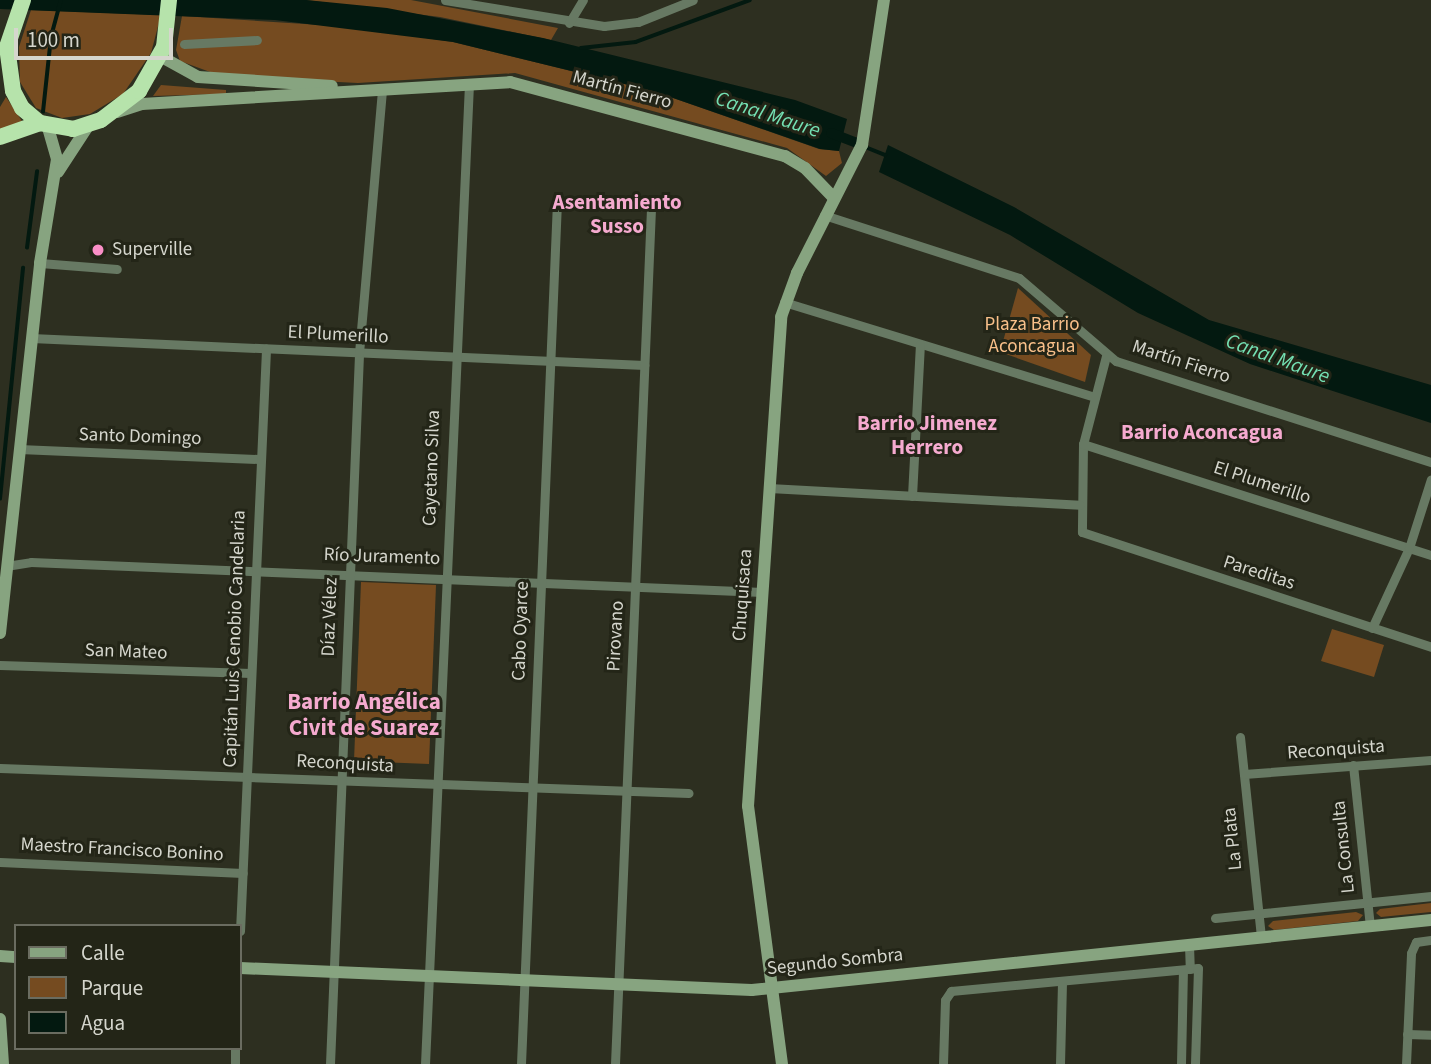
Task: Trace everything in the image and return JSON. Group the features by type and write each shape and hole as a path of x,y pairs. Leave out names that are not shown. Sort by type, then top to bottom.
{"highway":[{"path":"21,5 3,44 8,74 17,101 44,125"},
{"path":"0,137 44,125 88,126 112,114 139,91 160,57 170,8"},
{"path":"0,90 8,74"}],"street":[{"path":"445,0 569,23 604,26 638,22 693,0"},
{"path":"569,23 583,0"},
{"name":"Chuquisaca","path":"782,1064 748,806 769,488 785,302 824,215 862,145 884,0"},
{"path":"184,44 257,40"},
{"name":"Martín Fierro","path":"160,57 179,70 226,81 382,88"},
{"name":"Martín Fierro","path":"112,114 142,104 469,83 528,85 762,148 797,162 834,198"},
{"name":"Cayetano Silva","path":"425,1064 454,357 469,83"},
{"name":"Díaz Vélez","path":"330,1064 359,353 382,88"},
{"path":"0,633 3,566 40,262 57,152 44,125"},
{"path":"54,178 88,126"},
{"name":"Cabo Oyarce","path":"520,1064 557,200"},
{"name":"Pirovano","path":"615,1064 651,210"},
{"name":"Martín Fierro","path":"824,215 1019,278 1105,356 1431,462"},
{"path":"40,262 117,269"},
{"path":"785,302 1095,397"},
{"name":"El Plumerillo","path":"31,338 644,365"},
{"path":"912,496 920,344"},
{"name":"Capitán Luis Cenobio Candelaria","path":"240,924 266,349"},
{"path":"769,488 1080,505 1083,444 1105,356"},
{"name":"El Plumerillo","path":"1083,444 1431,555"},
{"name":"Santo Domingo","path":"19,449 259,459"},
{"path":"1372,628 1409,548 1431,479"},
{"name":"Pareditas","path":"1080,505 1079,528 1088,536 1431,647"},
{"name":"Río Juramento","path":"3,566 31,562 762,592"},
{"name":"San Mateo","path":"0,665 251,673"},
{"name":"La Plata","path":"1240,737 1261,937"},
{"name":"Reconquista","path":"1244,774 1431,760"},
{"name":"La Consulta","path":"1353,765 1370,926"},
{"name":"Reconquista","path":"0,768 689,793"},
{"name":"Maestro Francisco Bonino","path":"0,862 243,873"},
{"path":"1215,918 1431,896"},
{"name":"Segundo Sombra","path":"242,968 773,989 1431,920"},
{"path":"1406,1064 1411,953 1416,942 1431,940"},
{"path":"1189,945 1195,1064"},
{"path":"943,1064 945,1000 951,991 1190,969"},
{"path":"1181,1064 1190,969"},
{"path":"1060,1064 1062,981"},
{"path":"0,1019 3,1064"},
{"path":"1407,1034 1431,1035"}],"green space":[{"path":"306,0 411,0 558,28 551,40 440,17"},
{"path":"31,10 161,15 151,53 123,94 90,114 62,118 36,108 20,82 19,47"},
{"path":"182,16 352,27 453,42 653,91 819,149 839,151 842,163 826,176 787,148 515,73 358,83 221,76 180,61 176,50"},
{"path":"161,85 226,90 226,94 153,96"},
{"path":"6,97 24,124 0,131 0,107"},
{"name":"Plaza Barrio Aconcagua","path":"1018,288 1091,355 1085,382 1000,352"},
{"path":"361,582 436,585 429,764 354,761"},
{"path":"1332,629 1384,645 1374,677 1321,661"},
{"path":"1431,903 1431,912 1381,917 1376,913 1380,909"},
{"path":"1356,912 1363,915 1358,921 1274,930 1268,926 1273,921"}],"water":[{"path":"0,0 306,0 387,8 543,38 795,100 847,119 839,151 820,149 653,91 453,42 275,20 0,9"},
{"path":"888,145 1014,207 1209,320 1431,385 1431,423 1250,364 1138,313 1010,235 879,172"}],"waterway":[{"path":"43,112 51,37 61,0"},
{"path":"581,48 636,42 750,0"},
{"name":"Canal Maure","path":"831,133 862,145"},
{"name":"Canal Maure","path":"863,146 885,155"},
{"path":"27,248 37,172"},
{"path":"0,499 23,268"}],"place":[{"name":"Superville","path":"98,250"}],"district":[{"name":"Asentamiento Susso","path":"617,214"},
{"name":"Barrio Aconcagua","path":"1202,432"},
{"name":"Barrio Jimenez Herrero","path":"927,435"},
{"name":"Barrio Angélica Civit de Suarez","path":"364,715"}]}
